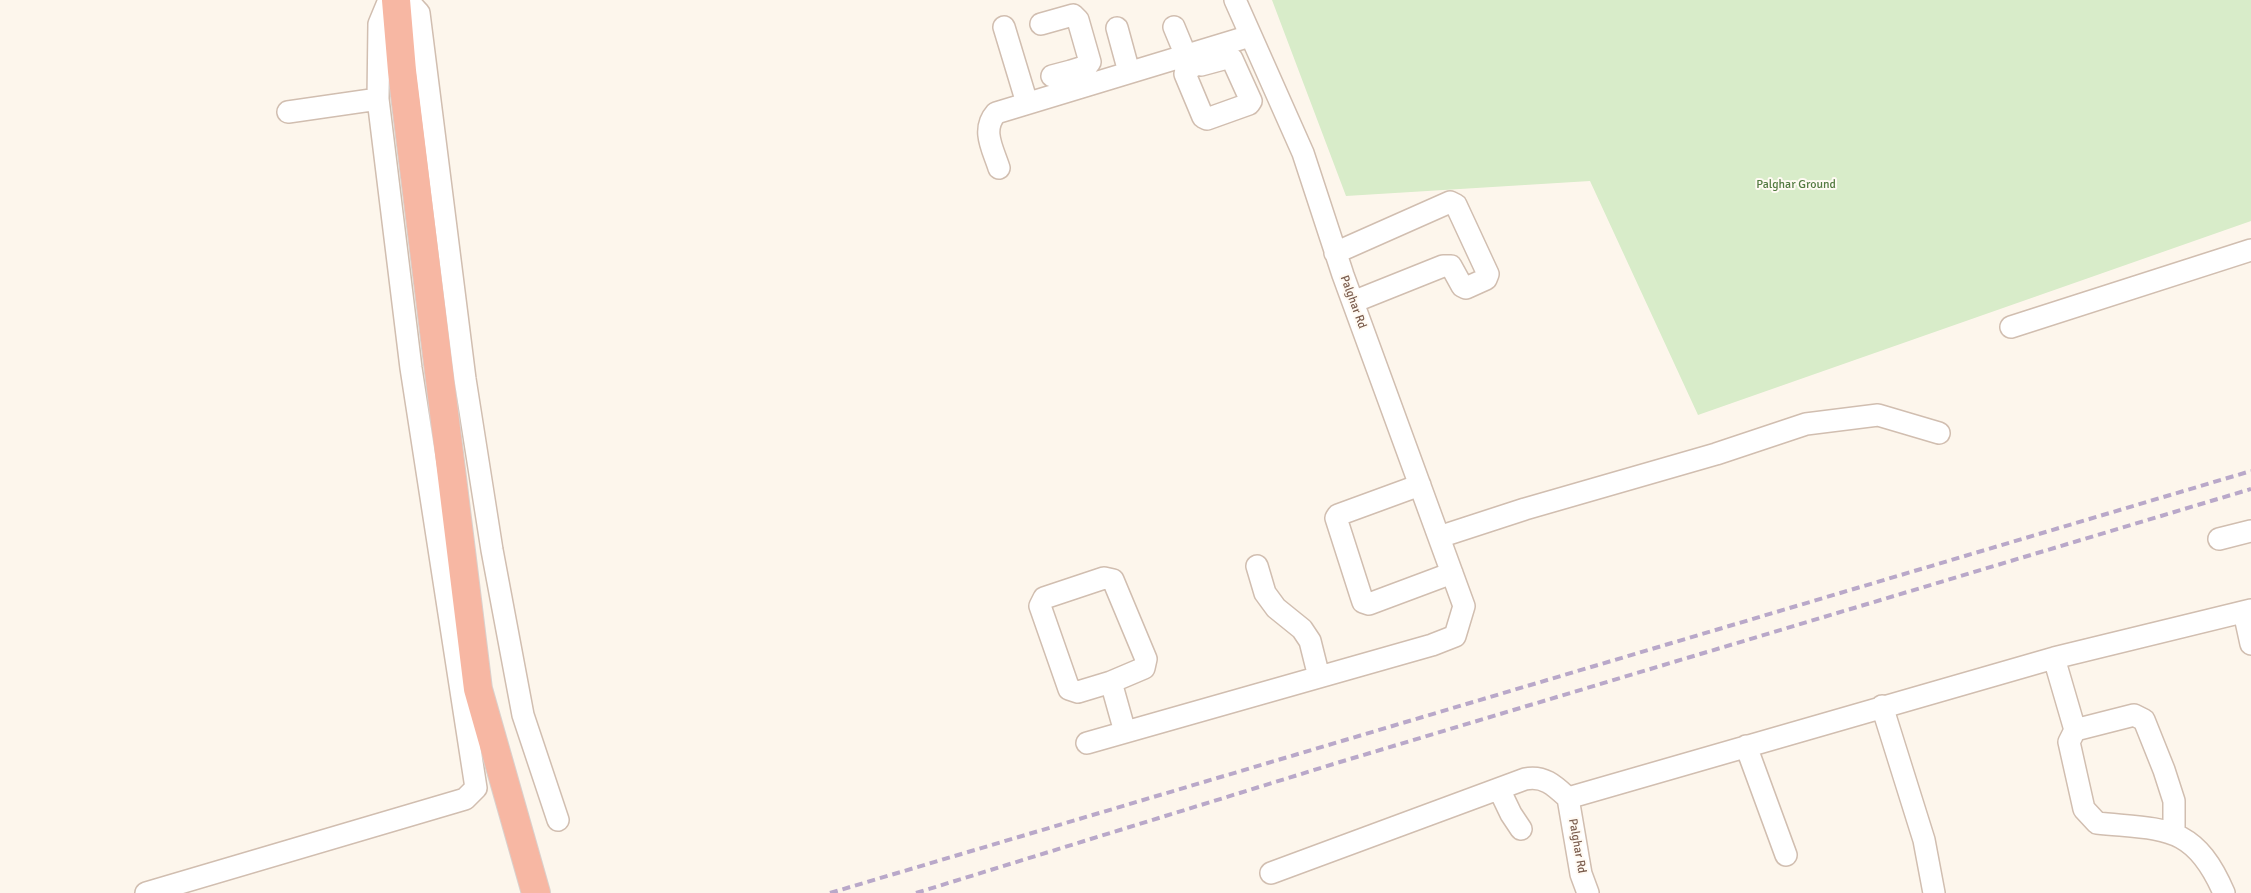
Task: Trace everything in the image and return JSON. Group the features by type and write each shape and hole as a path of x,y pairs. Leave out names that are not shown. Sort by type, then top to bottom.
{"highway":[{"path":"396,0 402,71 478,689 536,893"}],"street":[{"path":"146,893 465,799 476,788 411,368 378,99 379,24 389,0"},
{"path":"407,0 419,14 465,379 494,560 523,715 558,820"},
{"name":"Palghar Rd","path":"1235,0 1302,153 1335,253 1464,606 1455,636 1319,677"},
{"path":"999,168 987,130 990,120 996,113 1027,104 1088,66 1090,62 1078,20 1072,15 1040,24"},
{"path":"1174,27 1188,62"},
{"path":"1004,28 1027,104"},
{"path":"1117,28 1130,72"},
{"path":"1067,78 1130,72 1188,62 1250,36"},
{"path":"288,112 378,99"},
{"path":"1335,253 1450,202 1456,205 1488,274 1486,279 1466,288 1462,286 1451,266 1443,266 1353,302"},
{"path":"2011,327 2251,250"},
{"path":"1439,537 1525,509 1716,454 1806,424 1878,415 1939,433"},
{"path":"1420,485 1338,514 1336,518 1363,602 1369,604 1452,573"},
{"path":"2219,539 2251,531"},
{"path":"1087,743 1319,677 1310,641 1302,629 1276,608 1265,593 1257,566"},
{"path":"1104,578 1113,580 1146,659 1144,668 1112,682 1078,692 1069,689 1040,606 1044,598 1104,578"},
{"path":"1271,873 1534,777 1550,782 1568,798 2054,658 2248,611 2251,644"},
{"path":"2054,658 2075,730 2069,742 2084,809 2097,823 2167,830 2183,837 2202,854 2224,893"},
{"path":"1112,682 1126,732"},
{"path":"1882,706 1924,840 1934,893"},
{"path":"2075,730 2134,715 2144,720 2174,801 2174,833"},
{"path":"1746,746 1786,855"},
{"path":"1500,789 1505,802 1522,829"},
{"name":"Palghar Rd","path":"1568,798 1581,874 1588,893"}],"green space":[{"name":"Palghar Ground","path":"1272,0 2251,0 2251,221 1698,415 1590,181 1346,196"}],"railway":[{"path":"830,893 2251,471"},
{"path":"916,893 1340,762 2251,489"}]}
